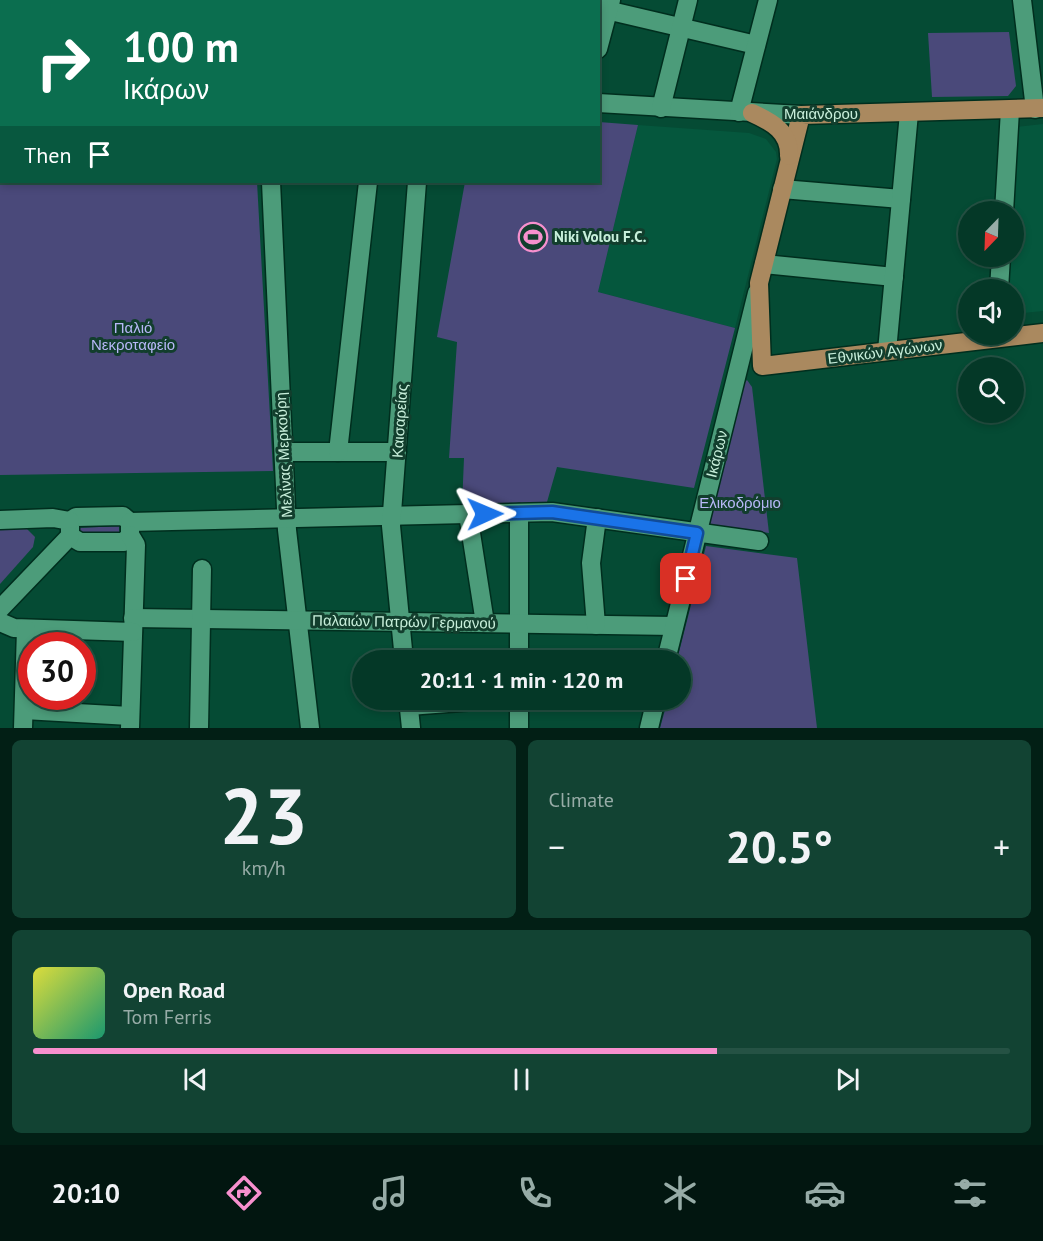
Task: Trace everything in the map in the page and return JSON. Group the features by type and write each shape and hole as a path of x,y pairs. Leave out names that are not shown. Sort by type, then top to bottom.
{"main road":[{"name":"Μαιάνδρου","path":"801,115 1039,108"},
{"path":"745,113 777,126 789,147 789,163"},
{"name":"Ικάρων","path":"762,366 759,283 801,115"},
{"name":"Εθνικών Αγώνων","path":"1024,335 1043,333"},
{"name":"Εθνικών Αγώνων","path":"762,366 958,342"}],"street":[{"path":"661,108 688,0"},
{"path":"745,113 756,45 768,0"},
{"path":"1022,0 1039,108"},
{"path":"600,38 606,6 681,28 756,45"},
{"name":"Μαιάνδρου","path":"600,103 801,115"},
{"path":"1005,201 1010,110"},
{"path":"887,351 909,113"},
{"name":"Μελίνας Μερκούρη","path":"271,183 287,517 310,728"},
{"path":"338,452 368,183"},
{"name":"Καισαρείας","path":"404,650 391,534 417,183"},
{"path":"782,189 901,199"},
{"path":"764,264 894,277"},
{"name":"Ικάρων","path":"668,650 759,283"},
{"path":"284,452 397,452"},
{"path":"130,528 287,517 552,512 759,541"},
{"path":"519,513 519,650"},
{"path":"468,514 484,623"},
{"path":"0,609 70,529 76,517 123,516 136,545 130,722 23,719 26,629"},
{"path":"0,520 53,518 70,529 80,542 124,542 130,528"},
{"path":"596,625 591,563 597,518"},
{"path":"200,728 202,569"},
{"name":"Παλαιών Πατρών Γερμανού","path":"0,622 9,627 26,629 133,625 200,618 674,626"},
{"path":"409,710 411,728"},
{"path":"519,710 519,728"},
{"path":"649,728 653,710"}],"shaded area":[{"path":"1043,124 1043,311 1024,313 1024,279 1006,279 1006,267 1024,267 1024,201 1011,201 1015,127"},
{"path":"638,125 749,133 766,139 776,152 777,159 735,328 598,292"}],"green space":[{"path":"1009,32 1016,86 1008,96 932,97 928,33"},
{"path":"600,122 638,125 598,292 735,328 694,488 557,467 547,502 462,506 464,458 449,458 457,342 437,337 465,183 600,183"},
{"name":"Παλιό Νεκροταφείο","path":"0,183 257,183 273,471 0,475"},
{"name":"Ελικοδρόμιο","path":"747,380 752,387 769,533 709,525 742,385"},
{"path":"119,526 119,533 78,534 78,528"},
{"path":"0,527 25,527 35,537 33,547 0,584"},
{"path":"706,546 797,558 817,728 660,728 665,710 691,710 691,650 680,650"}],"place":[{"name":"Niki Volou F.C.","path":"533,237"}],"route":[{"path":"485,514 552,512 697,533 686,579"}]}
